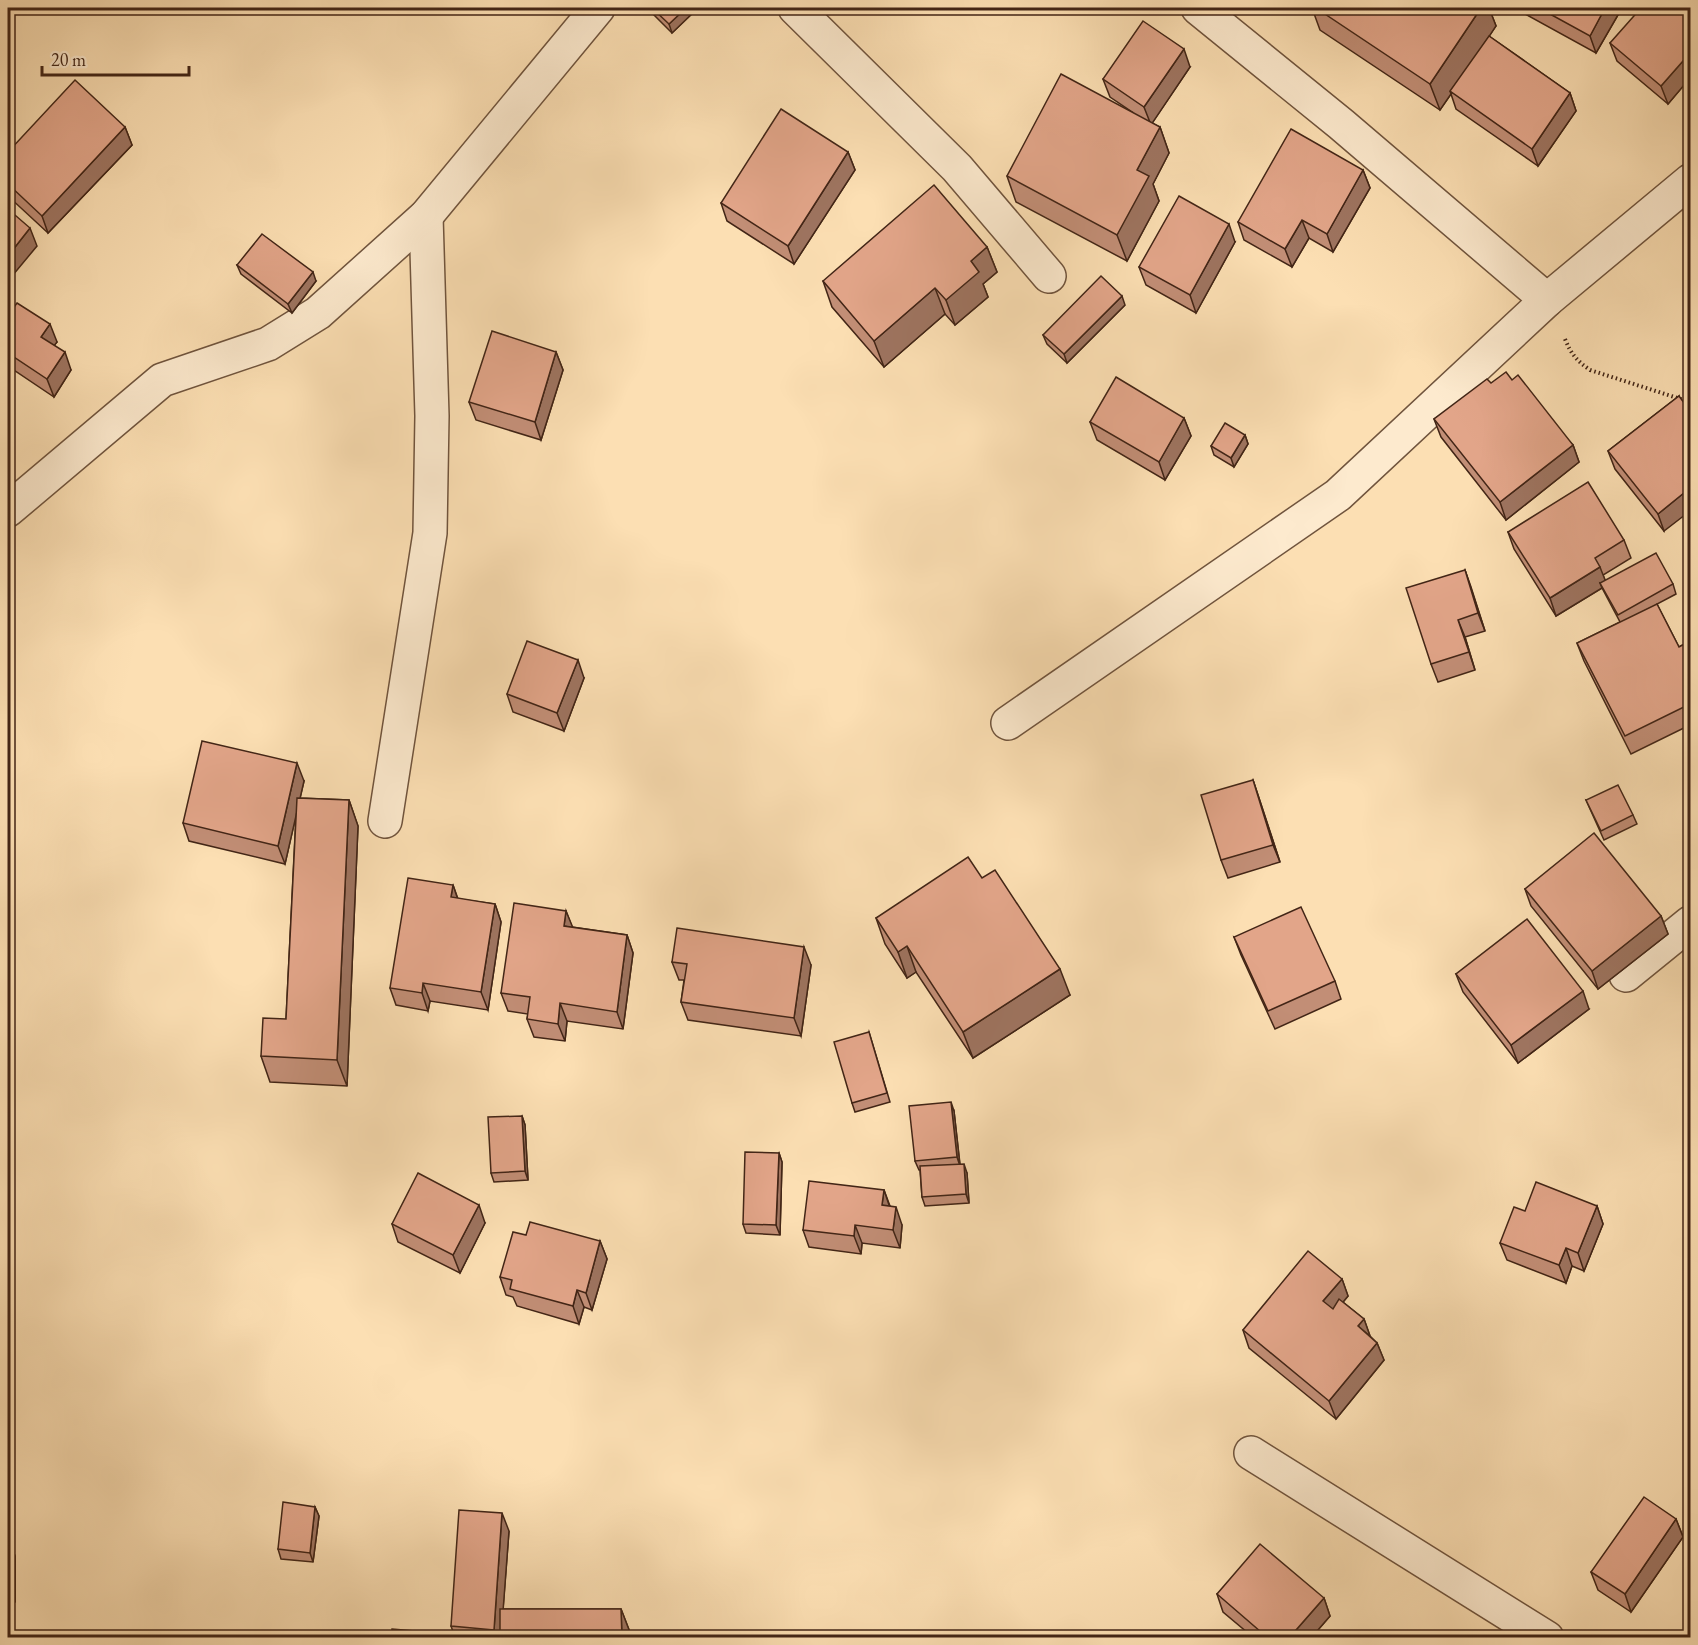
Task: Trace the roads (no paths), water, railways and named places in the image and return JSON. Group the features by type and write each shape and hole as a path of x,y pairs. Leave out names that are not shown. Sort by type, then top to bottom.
{"street":[{"path":"8,510 162,381 268,344 318,313 426,216 598,8"},
{"path":"795,8 957,168 1049,276"},
{"path":"1198,8 1341,124 1547,300"},
{"path":"1008,723 1338,495 1547,300 1690,181"},
{"path":"386,821 430,533 432,416 426,216"},
{"path":"1626,975 1690,923"},
{"path":"1251,1453 1547,1638"}]}
